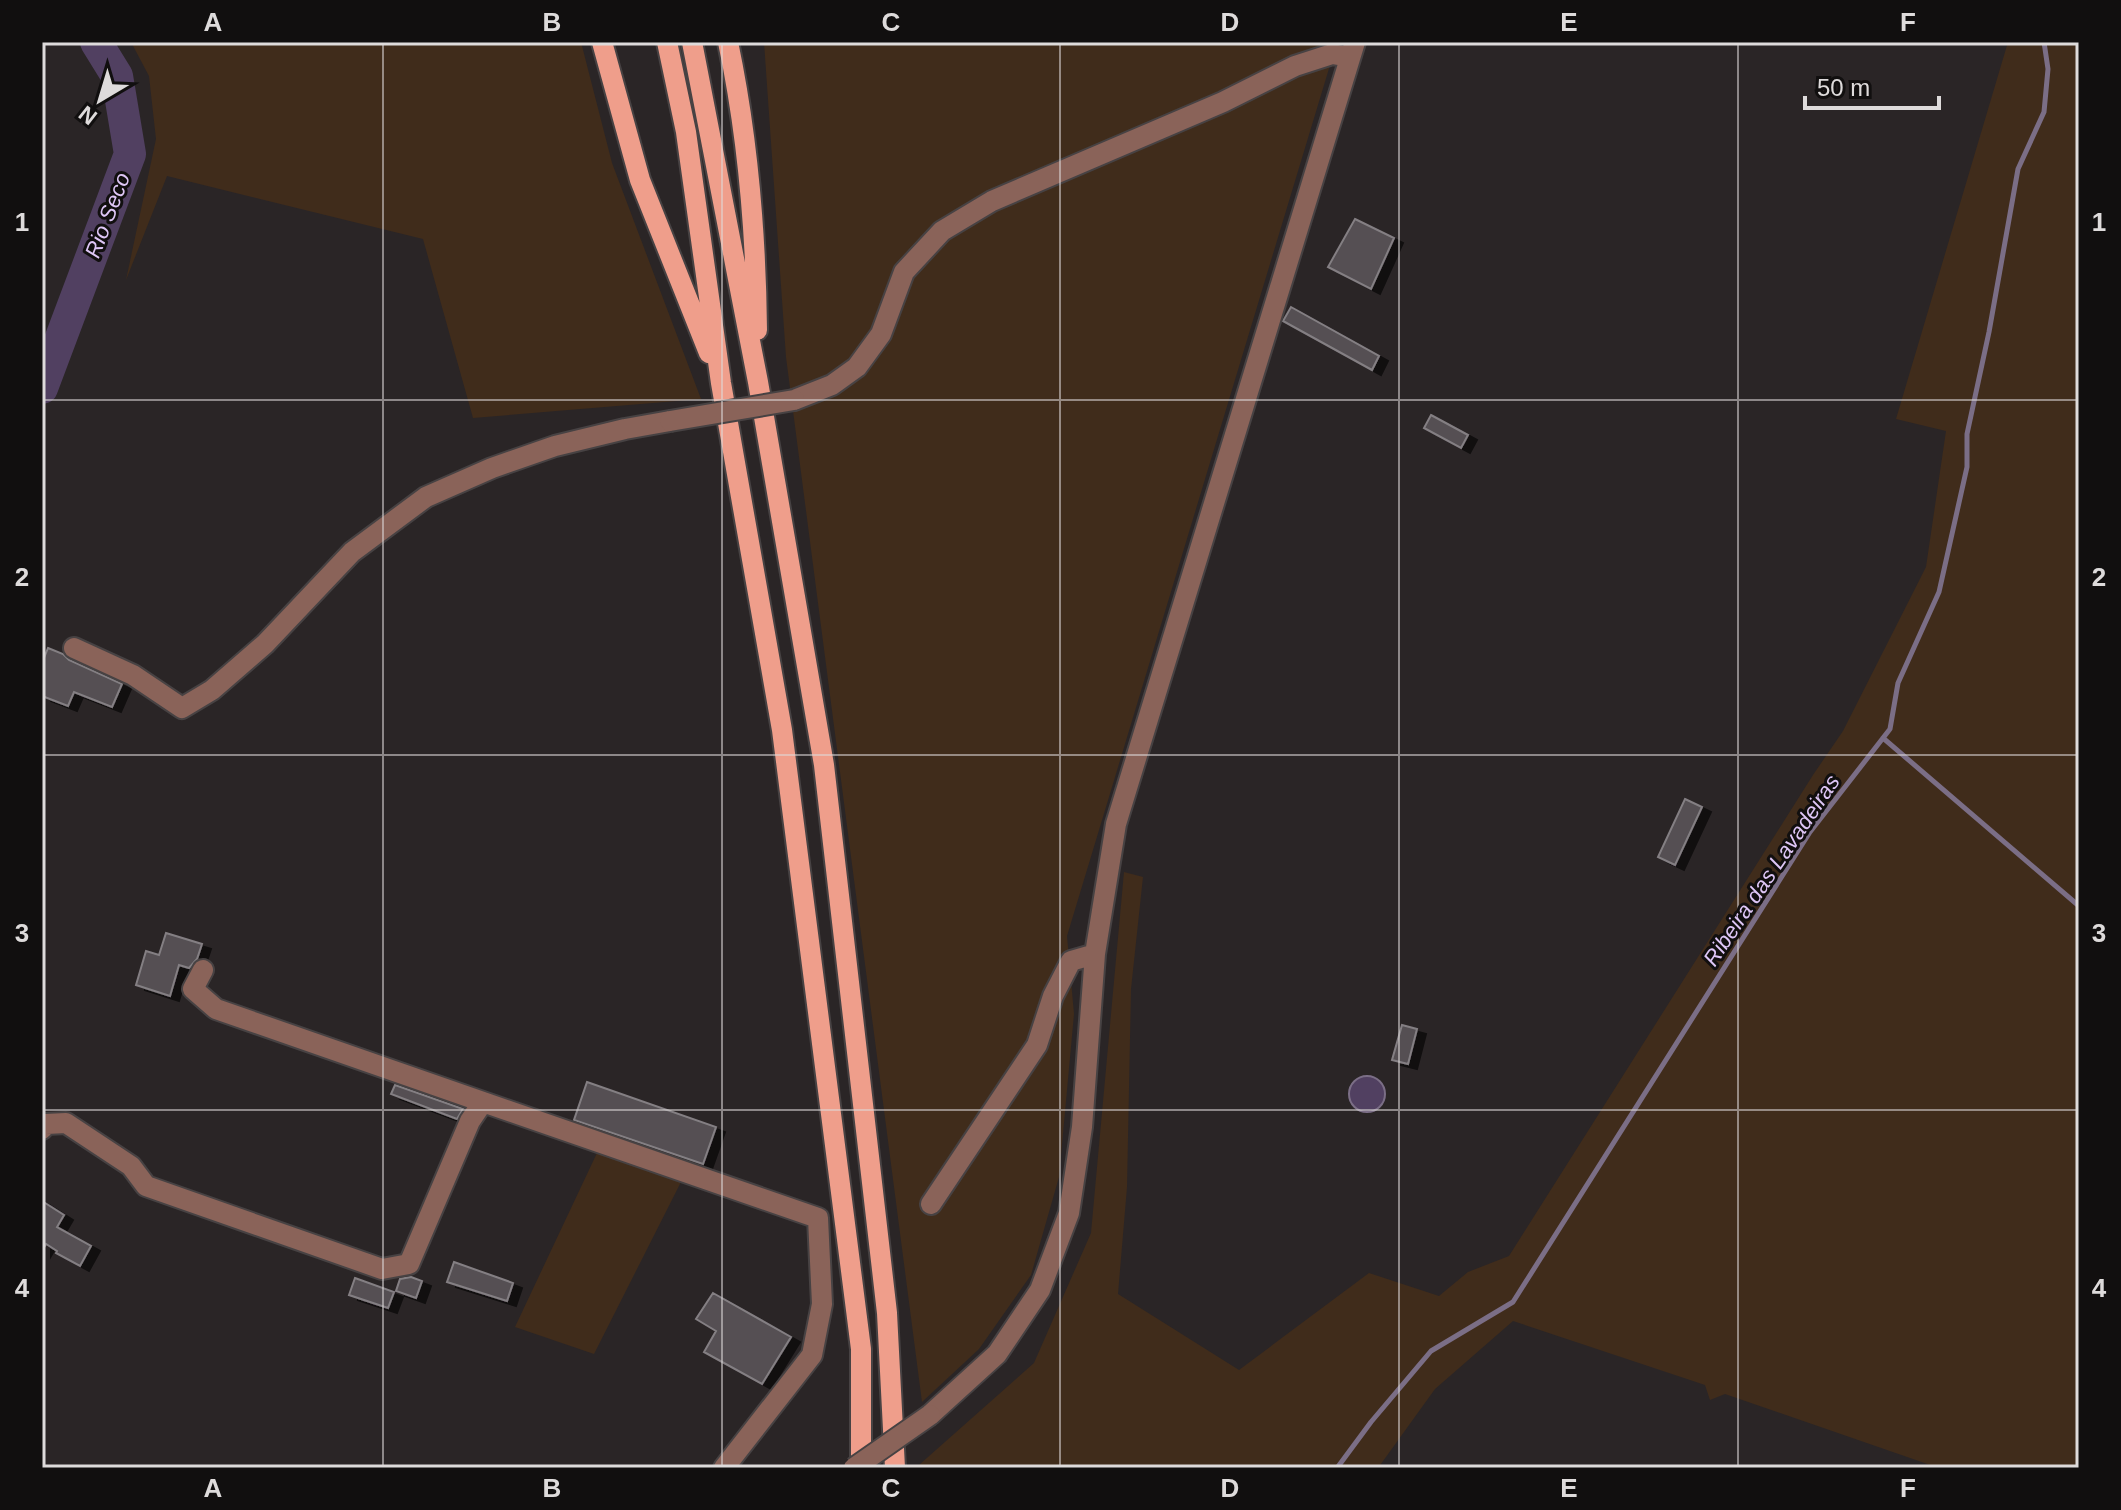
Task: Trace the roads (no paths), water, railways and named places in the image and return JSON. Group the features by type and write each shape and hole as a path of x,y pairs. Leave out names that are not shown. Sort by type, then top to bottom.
{"main road":[{"path":"602,42 640,180 721,383"},
{"path":"667,42 686,132 721,383 782,730 861,1349 861,1468"},
{"path":"692,42 758,382 824,765 887,1313 895,1468"},
{"path":"728,42 739,97 753,210 758,382"}],"street":[{"path":"74,648 133,675 182,708 212,690 265,644 352,552 426,497 492,468 555,446 625,429 794,400 832,385 857,367 881,334 904,272 942,231 992,201 1223,102 1295,66 1353,50 1116,824 1095,954 1082,1127 1069,1213 1040,1290 997,1354 930,1415 854,1468"},
{"path":"931,1204 1037,1045 1053,996 1071,961 1095,954"},
{"path":"203,970 193,989 216,1009 818,1218 822,1304 812,1355 724,1468"},
{"path":"42,1129 46,1124 66,1123 131,1166 146,1186 382,1269 409,1264 470,1121 483,1102"}],"waterway":[{"name":"Rio Seco","path":"42,388 130,154 117,76 96,42"},
{"name":"Ribeira das Lavadeiras","path":"1337,1468 1431,1351 1513,1302 1810,832 1890,729 1898,683 1939,592 1967,467 1967,434 2018,169 2044,112 2048,69 2044,42"},
{"path":"1883,738 2079,906"}]}
